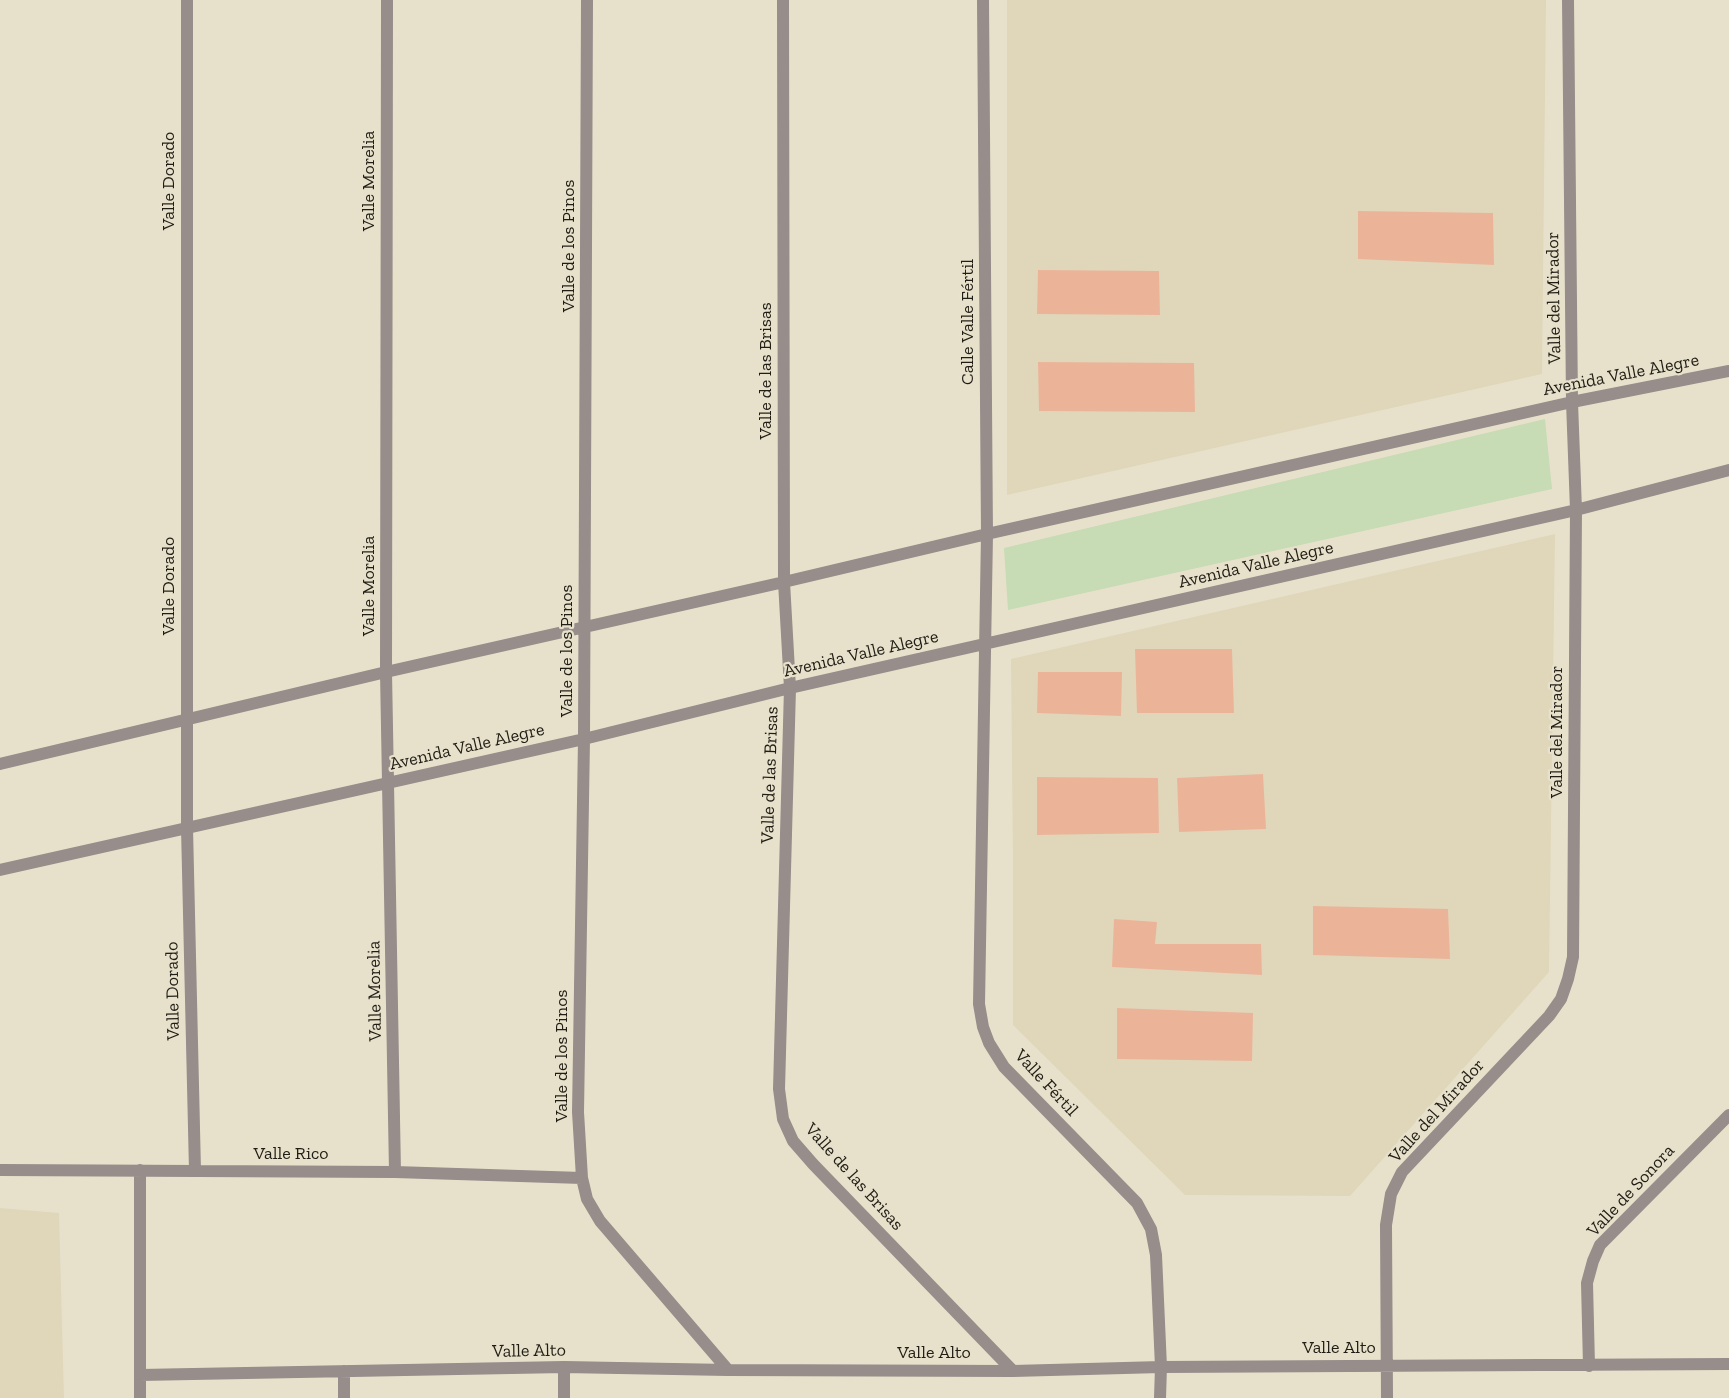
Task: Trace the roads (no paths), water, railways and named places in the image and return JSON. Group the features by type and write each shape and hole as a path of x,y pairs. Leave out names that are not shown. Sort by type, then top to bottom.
{"street":[{"name":"Valle Dorado","path":"187,0 187,828 195,1171"},
{"name":"Valle Morelia","path":"387,0 386,672 395,1172"},
{"name":"Valle de los Pinos","path":"587,0 584,739 578,1112 582,1178 587,1199 600,1221 728,1370"},
{"name":"Valle de las Brisas","path":"783,0 784,582 790,688 779,1089 783,1119 793,1141 813,1164 1013,1370"},
{"name":"Calle Valle Fértil","path":"983,0 987,534 986,644"},
{"name":"Valle del Mirador","path":"1387,1398 1386,1225 1391,1194 1402,1172 1549,1016 1561,999 1573,957 1576,510 1572,402 1568,0"},
{"name":"Avenida Valle Alegre","path":"0,764 386,672 987,534 1572,402 1729,370"},
{"name":"Avenida Valle Alegre","path":"0,870 584,739 790,688 1576,510 1729,470"},
{"name":"Valle Fértil","path":"986,644 979,1004 984,1027 989,1043 1004,1067 1138,1203 1151,1229 1156,1255 1161,1367 1160,1398"},
{"name":"Valle de Sonora","path":"1589,1366 1587,1284 1593,1261 1600,1245 1729,1115"},
{"name":"Valle Rico","path":"0,1170 395,1172 582,1178"},
{"path":"140,1170 140,1398"},
{"name":"Valle Alto","path":"140,1375 564,1367 728,1370 1013,1370 1161,1367 1729,1364"},
{"path":"564,1367 564,1398"},
{"path":"344,1371 344,1398"}]}
